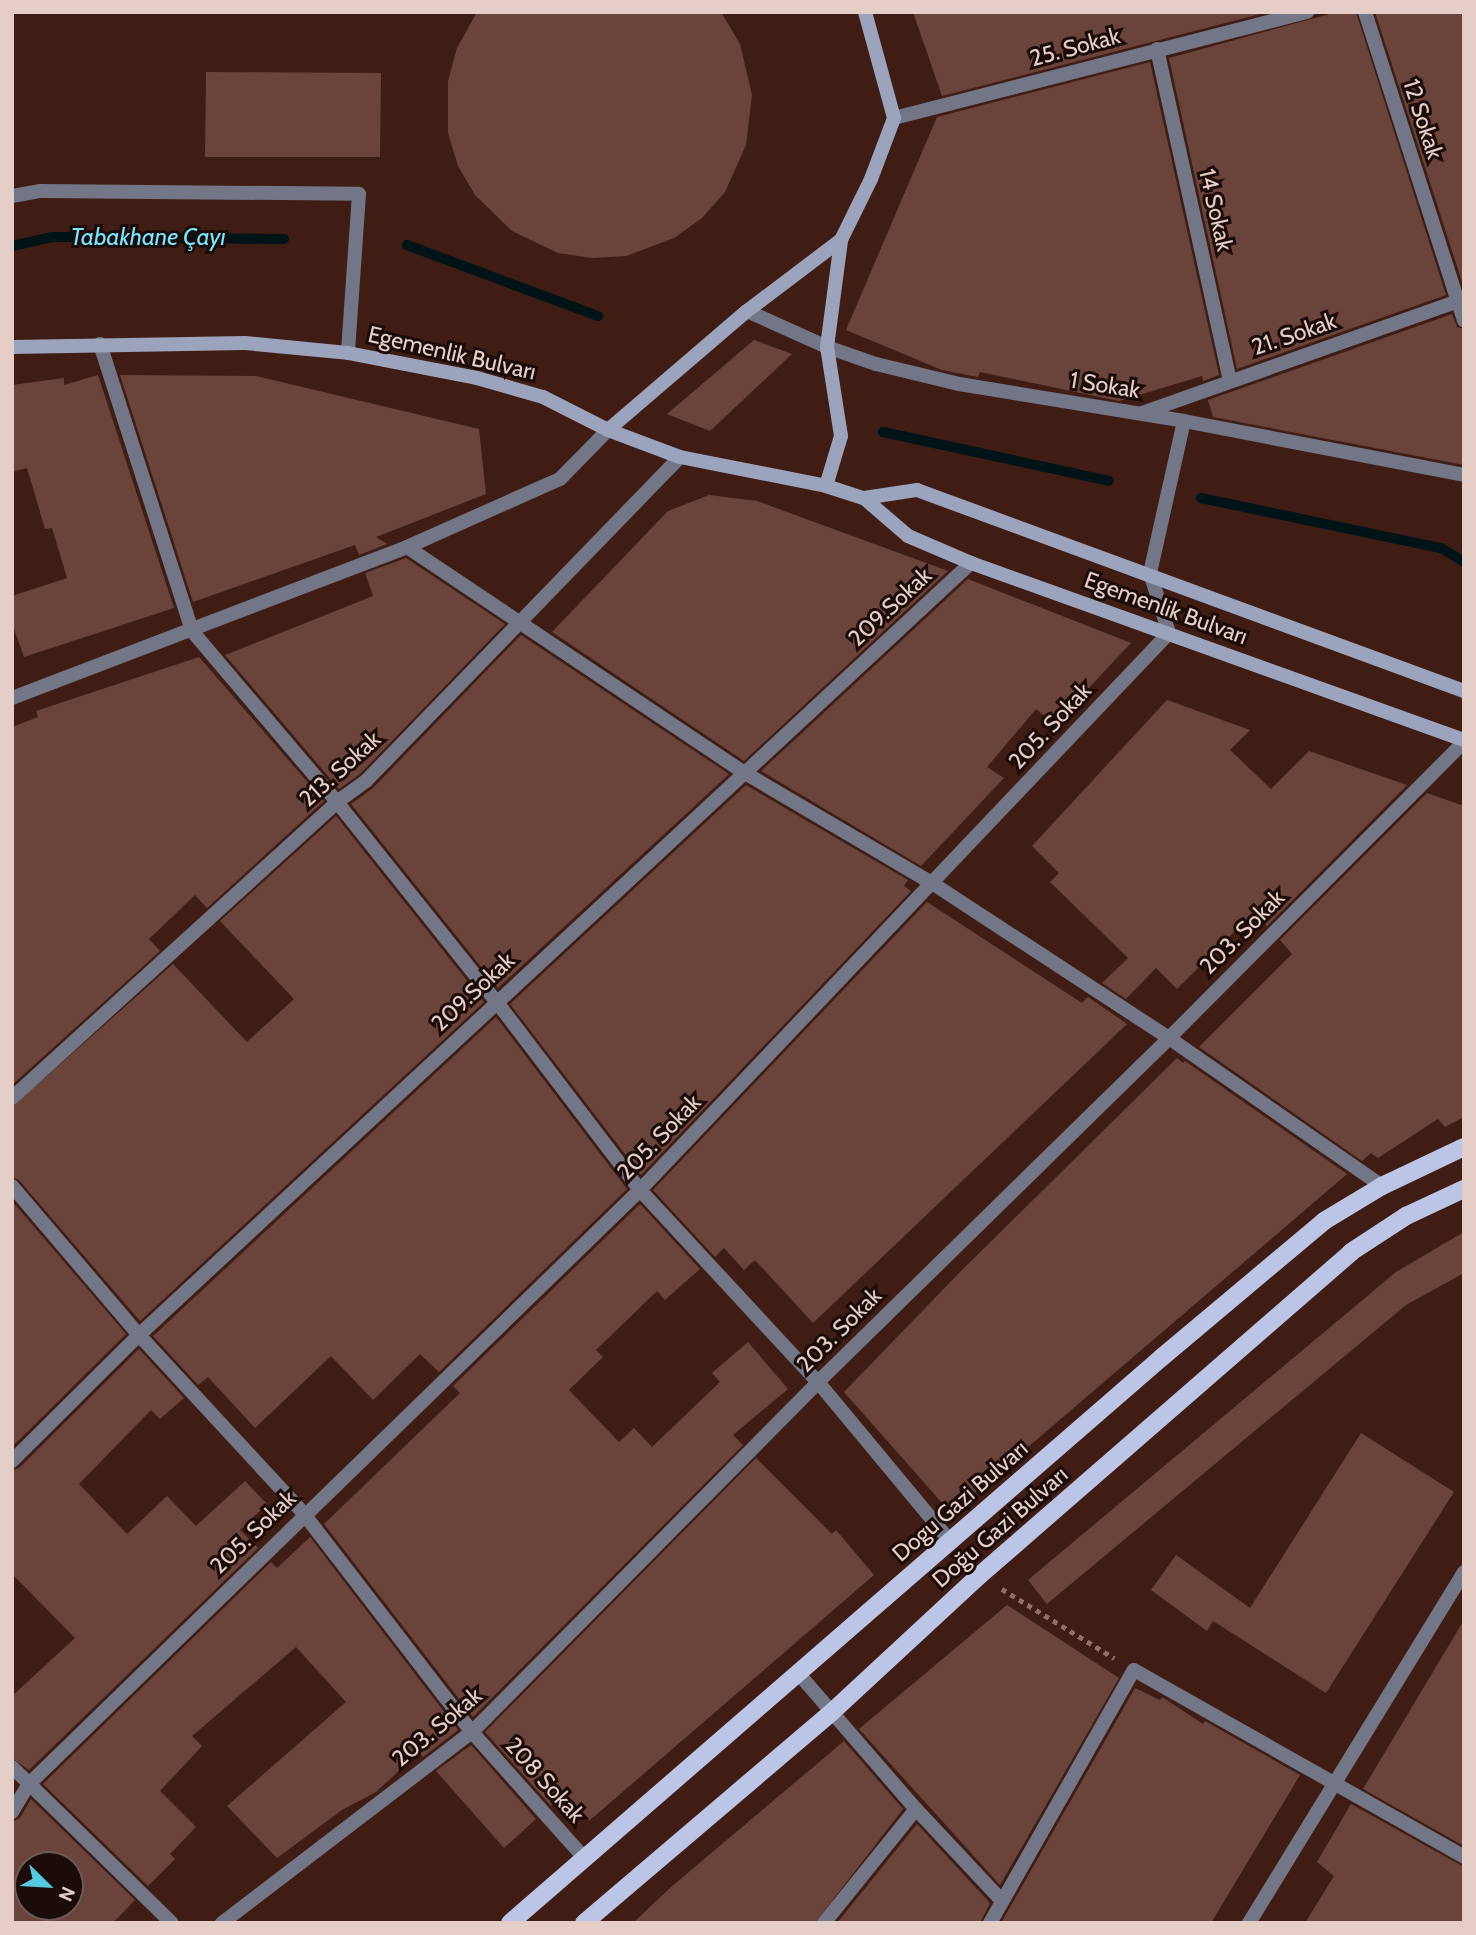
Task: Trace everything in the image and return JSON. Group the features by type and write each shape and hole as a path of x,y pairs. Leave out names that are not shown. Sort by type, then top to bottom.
{"main road":[{"path":"826,486 841,436 827,347 841,240 871,179 894,118 865,12"},
{"path":"608,430 747,310 841,240"},
{"name":"Egemenlik Bulvarı","path":"12,347 245,343 348,353 477,378 530,393 608,430 680,457 826,486 864,498 908,536 971,563 1464,741"},
{"name":"Egemenlik Bulvarı","path":"864,498 917,491 1150,573 1464,691"},
{"name":"Dogu Gazi Bulvarı","path":"510,1923 1324,1221 1382,1186 1464,1147"},
{"name":"Doğu Gazi Bulvarı","path":"584,1923 834,1710 980,1575 1351,1252 1406,1216 1464,1189"}],"street":[{"name":"25. Sokak","path":"894,118 1308,12"},
{"name":"12 Sokak","path":"1365,12 1461,300 1464,320"},
{"name":"14 Sokak","path":"1157,49 1230,380"},
{"path":"12,196 40,191 359,194 348,353"},
{"name":"21. Sokak","path":"1140,414 1461,300"},
{"name":"1 Sokak","path":"747,310 827,347 876,365 958,384 1184,421 1464,475"},
{"path":"100,344 192,631 337,802 496,1001 640,1190 818,1382 951,1542"},
{"path":"1169,633 1150,573 1184,421"},
{"path":"12,698 407,547 560,479 608,430"},
{"name":"213. Sokak","path":"12,1098 337,802 366,781 680,457"},
{"path":"407,547 521,620 745,773 932,883 1169,1038 1382,1186"},
{"name":"209.Sokak","path":"12,1461 139,1335 971,563"},
{"name":"205. Sokak","path":"12,1812 29,1784 640,1190 1169,633"},
{"name":"203. Sokak","path":"222,1923 472,1732 818,1382 1169,1038 1464,741"},
{"name":"208 Sokak","path":"12,1186 139,1335 304,1514 472,1732 585,1859"},
{"path":"1249,1923 1462,1576"},
{"path":"990,1923 1134,1670 1464,1857"},
{"path":"798,1673 834,1710 916,1809 1002,1901"},
{"path":"12,1767 172,1923"},
{"path":"824,1923 916,1809"}],"path":[{"path":"980,1575 1134,1670"}],"building":[{"path":"477,12 721,12 740,44 752,95 746,145 725,192 702,218 674,238 626,256 592,258 558,253 512,231 475,195 458,166 448,133 448,81 457,48"},
{"path":"913,12 1268,12 942,96"},
{"path":"1337,12 1356,12 1446,295 1237,369 1169,58"},
{"path":"1375,12 1464,12 1464,288"},
{"path":"1150,62 1219,375 1203,381 1202,376 1119,401 980,372 978,377 942,370 846,330 937,117"},
{"path":"206,72 381,73 380,157 205,157"},
{"path":"1452,314 1457,327 1464,329 1464,465 1213,417 1208,400"},
{"path":"754,340 792,354 710,431 667,414"},
{"path":"98,375 174,608 24,657 12,623 12,596 67,578 52,528 45,529 27,468 12,472 12,385 64,378 64,385"},
{"path":"120,375 256,376 479,429 486,494 376,537 387,544 359,555 355,545 193,602"},
{"path":"709,495 757,501 948,571 744,761 552,632 668,511"},
{"path":"406,558 505,624 360,774 339,789 225,655 373,596 365,573"},
{"path":"968,579 1131,643 1055,724 1036,709 987,767 1004,778 921,866 761,771"},
{"path":"521,635 729,774 498,988 351,804 373,788"},
{"path":"199,657 324,801 207,908 195,895 149,939 160,951 12,1085 12,727 38,717 36,711"},
{"path":"1167,700 1250,730 1230,750 1271,789 1309,751 1407,785 1267,926 1254,912 1177,989 1156,968 1126,999 1102,983 1128,958 1050,882 1059,873 1032,846"},
{"path":"746,785 908,880 904,886 911,891 641,1175 510,1004"},
{"path":"1427,793 1464,806 1464,1117 1445,1127 1438,1119 1378,1158 1371,1153 1362,1161 1199,1047 1292,954 1280,940"},
{"path":"336,816 484,1002 140,1321 19,1180 12,1177 12,1107 173,964 247,1042 294,999 220,921"},
{"path":"927,902 1082,1003 1088,997 1127,1024 813,1323 755,1260 744,1270 724,1248 715,1257 653,1190"},
{"path":"496,1017 627,1189 439,1372 420,1354 373,1400 331,1356 255,1428 208,1377 198,1385 153,1336"},
{"path":"1177,1058 1347,1174 951,1513 844,1392 959,1273"},
{"path":"12,1201 126,1334 12,1447"},
{"path":"640,1204 700,1269 665,1300 657,1291 596,1350 603,1357 569,1390 619,1442 634,1428 652,1447 720,1382 712,1373 748,1342 788,1389 733,1435 743,1445 473,1717 324,1524 460,1393 453,1386"},
{"path":"1464,1232 1464,1273 1406,1305 1047,1604 1028,1580 1396,1272"},
{"path":"139,1349 184,1398 160,1419 151,1410 79,1484 127,1534 167,1496 196,1526 245,1481 267,1504 240,1530 258,1548 29,1770 12,1758 12,1696 75,1638 12,1574 12,1470 19,1468"},
{"path":"1361,1433 1454,1492 1326,1693 1213,1621 1207,1631 1151,1590 1176,1555 1250,1608"},
{"path":"756,1458 832,1534 836,1530 874,1575 589,1821 565,1793 551,1806 485,1732"},
{"path":"310,1537 458,1730 423,1757 419,1752 376,1792 342,1810 277,1858 227,1806 346,1702 296,1647 192,1736 202,1746 160,1791 196,1827 170,1854 175,1859 148,1886 43,1784 271,1562 277,1568"},
{"path":"1007,1605 1119,1678 1000,1885 859,1729"},
{"path":"1464,1620 1464,1846 1363,1789"},
{"path":"1135,1688 1160,1700 1162,1697 1203,1724 1205,1721 1300,1775 1211,1923 1001,1923"},
{"path":"844,1741 903,1809 815,1923 633,1923 670,1888"},
{"path":"471,1745 536,1819 504,1848 436,1771"},
{"path":"31,1799 135,1900 113,1923 12,1923 12,1822 20,1818"},
{"path":"1351,1804 1464,1867 1464,1923 1305,1923 1334,1876 1317,1862"},
{"path":"917,1824 990,1903 980,1923 837,1923"}],"waterway":[{"name":"Tabakhane Çayı","path":"12,246 53,237 284,239"},
{"path":"407,245 598,316"},
{"path":"883,432 1109,481"},
{"path":"1201,498 1441,548 1464,562"}]}
